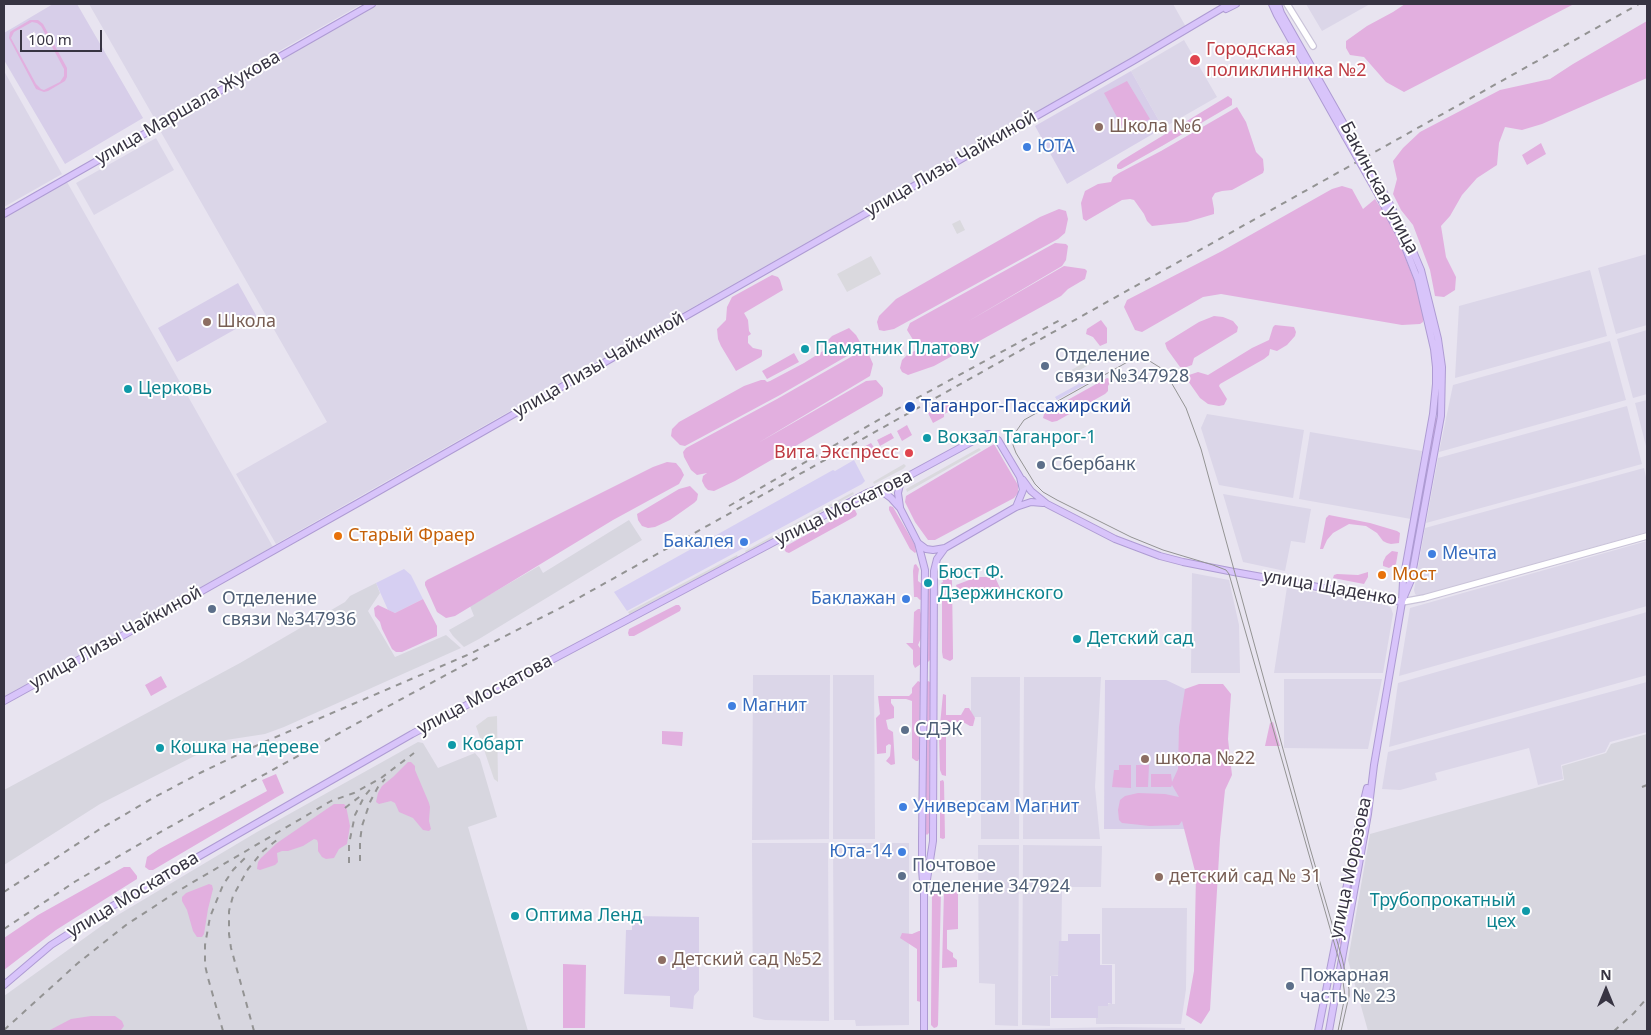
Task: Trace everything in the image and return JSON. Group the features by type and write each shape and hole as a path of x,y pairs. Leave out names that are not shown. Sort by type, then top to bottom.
{"main road":[{"name":"улица Маршала Жукова","path":"4,214 372,4"},
{"name":"улица Лизы Чайкиной","path":"4,701 357,504 1229,4"},
{"name":"улица Лизы Чайкиной","path":"1193,26 1236,4"},
{"name":"Бакинская улица","path":"1272,4 1347,134"},
{"name":"Бакинская улица","path":"1278,4 1347,134 1407,237 1424,280 1440,350 1442,376 1441,416"},
{"name":"Бакинская улица","path":"1381,195 1409,255 1422,296 1434,349 1436,367 1433,414"},
{"name":"улица Морозова","path":"1329,1031 1368,814 1374,765 1402,602 1402,581 1433,414"},
{"name":"улица Морозова","path":"1402,602 1411,580 1441,416"},
{"name":"улица Москатова","path":"4,985 51,945 109,908 412,734 867,493 901,480 989,434 998,440 1020,477"},
{"name":"улица Щаденко","path":"1020,477 1031,491 1047,504"},
{"path":"918,543 933,550 945,548 1016,507 1023,490 1020,477"},
{"path":"900,508 898,493 901,480"},
{"path":"867,493 883,492 900,508 918,543 925,570 922,841 924,1031"},
{"name":"улица Щаденко","path":"1016,507 1038,501 1115,538 1160,556 1184,562 1402,602"},
{"path":"924,894 933,841 934,571 937,559 945,548"},
{"name":"улица Морозова","path":"1318,1031 1362,810 1374,765"},
{"path":"1322,1008 1333,1010"}],"street":[{"path":"1287,4 1313,46"},
{"name":"улица Щаденко","path":"1402,602 1424,598 1647,536"}],"shaded area":[{"path":"53,4 77,4 143,118 65,164 4,60 4,33"},
{"path":"89,4 362,4 156,121"},
{"path":"374,4 1173,4 1186,27 276,544 236,474 327,422 158,127"},
{"path":"1306,4 1370,4 1322,31"},
{"path":"1405,4 1574,4 1404,92 1386,82 1364,57 1350,55 1346,48 1346,41 1367,26"},
{"path":"30,20 38,20 43,24 67,68 65,81 44,92 36,89 9,38 10,32","holes":["32,22 41,26 64,69 64,76 60,82 44,90 36,84 11,38 14,32"]},
{"path":"1647,21 1647,78 1542,124 1522,130 1505,127 1499,143 1497,165 1477,178 1462,195 1450,216 1441,226 1446,257 1456,277 1455,290 1444,297 1435,296 1430,270 1413,225 1401,210 1393,194 1397,179 1393,161 1403,148 1420,132 1500,90 1550,79"},
{"path":"1184,40 1217,97 1163,128 1131,71"},
{"path":"4,71 62,174 4,207"},
{"name":"Школа №6","path":"1131,71 1163,128 1067,184 1035,126"},
{"path":"1127,81 1150,119 1125,132 1104,93"},
{"path":"1228,96 1232,99 1232,105 1121,169 1117,168 1121,161"},
{"path":"1237,107 1246,122 1256,152 1263,159 1264,170 1263,173 1232,190 1215,193 1212,198 1214,214 1187,222 1152,226 1134,200 1130,199 1122,200 1086,221 1083,219 1081,203 1085,191 1098,184 1111,182 1113,177 1119,173"},
{"path":"156,138 174,170 94,215 76,183"},
{"path":"1541,143 1546,154 1527,165 1522,155"},
{"path":"67,182 273,547 4,697 4,218"},
{"path":"1342,186 1352,189 1363,209 1375,199 1392,225 1415,282 1423,322 1420,324 1402,325 1221,294 1203,297 1142,332 1135,330 1124,307 1127,300 1222,251 1332,189"},
{"path":"1059,209 1066,211 1068,219 1065,233 1058,239 894,329 879,330 877,322 879,316 896,299 1040,217"},
{"path":"960,220 965,230 957,234 952,224"},
{"path":"1055,243 1068,246 1066,260 1062,266 967,322 1064,266 1085,269 1087,271 1085,279 1068,289 1061,296 934,366 908,375 902,372 900,368 902,360 907,355 924,346 917,345 907,330 910,323"},
{"path":"1647,254 1647,325 1616,334 1598,268"},
{"path":"871,256 881,274 847,292 837,274"},
{"path":"1590,270 1607,336 1455,378 1459,306"},
{"path":"772,275 778,277 783,290 744,313 748,320 751,334 748,336 748,343 753,348 762,350 762,355 736,371 721,346 717,329 726,320 727,307 732,297"},
{"name":"Школа","path":"238,283 257,317 177,362 158,328"},
{"path":"1214,316 1233,321 1238,327 1237,332 1194,358 1192,365 1184,368 1180,367 1165,343 1199,322"},
{"path":"1101,320 1107,328 1107,343 1100,346 1093,337 1086,334 1087,329"},
{"path":"1275,325 1294,327 1295,336 1287,345 1277,351 1270,349 1269,355 1264,359 1220,384 1219,386 1227,399 1224,405 1208,404 1200,398 1188,381 1189,375 1198,372 1208,375 1252,348 1269,340"},
{"path":"849,328 860,342 860,347 854,352 780,395 685,446 680,445 671,436 672,429 679,422 744,386 761,380 770,381 804,363 823,351 832,336"},
{"path":"1647,330 1647,394 1633,398 1617,339"},
{"path":"1610,341 1626,400 1439,452 1453,385"},
{"path":"865,352 869,355 873,364 870,376 758,443 866,381 876,380 883,388 882,396 735,481 714,491 708,490 702,481 703,476 707,473 697,475 691,470 684,457 683,452 686,448 856,354"},
{"path":"794,353 799,362 767,379 762,371"},
{"path":"1090,359 1092,363 1066,378 1063,375"},
{"path":"1102,371 1104,374 1057,400 1055,397"},
{"path":"1107,378 1111,379 1111,381 1105,394 1057,421 1052,422 1043,418 1046,412"},
{"path":"1647,400 1647,450 1635,403"},
{"path":"948,402 952,410 933,423 928,413"},
{"path":"1627,406 1642,464 1426,523 1438,458"},
{"path":"1207,414 1304,430 1293,498 1219,485 1201,428"},
{"path":"1435,418 1438,418 1419,518 1417,518"},
{"path":"907,425 912,435 902,441 897,431"},
{"path":"1310,432 1422,451 1411,519 1299,499"},
{"path":"891,433 894,438 880,446 877,440"},
{"path":"871,443 875,449 861,456 858,450"},
{"path":"994,444 1018,485 1018,493 1014,498 935,540 928,540 915,522 905,502 906,496"},
{"path":"979,448 981,450 907,492 906,489"},
{"path":"854,460 865,481 862,484 627,611 614,592 833,470 835,471"},
{"path":"667,462 676,463 681,469 684,475 679,484 613,520 455,616 446,618 437,612 425,585 427,580 653,467"},
{"path":"904,464 906,466 903,469 874,484 873,482"},
{"path":"1644,468 1647,482 1647,532 1419,597 1415,594 1414,590 1425,528"},
{"path":"690,486 698,494 697,500 694,503 670,520 655,527 648,528 642,526 637,514 679,489"},
{"path":"853,492 854,494 746,553 745,551"},
{"path":"1223,494 1311,509 1305,543 1291,541 1285,571 1243,562"},
{"path":"890,506 893,507 915,545 915,553 910,549 889,510"},
{"path":"851,510 855,510 856,516 789,553 784,549 786,546"},
{"path":"1329,515 1370,523 1397,531 1400,533 1399,543 1387,543 1366,526 1349,524 1333,533 1323,549 1320,549 1326,518"},
{"path":"629,520 642,540 464,647 449,630 474,616 470,606 539,566 543,573"},
{"path":"1647,541 1647,606 1399,676 1410,608"},
{"path":"1392,551 1398,552 1396,564 1389,568 1383,566 1386,556"},
{"path":"737,555 738,557 630,615 628,612"},
{"path":"916,564 919,569 918,581 922,584 922,599 920,600 914,597 913,571"},
{"path":"404,569 411,575 423,599 395,613 388,610 376,583"},
{"path":"1368,572 1368,577 1364,584 1333,578 1337,574 1358,575"},
{"path":"1192,573 1229,580 1239,625 1240,673 1191,673"},
{"path":"950,575 952,581 953,659 950,661 943,658 942,652 942,591 944,588 941,583 943,582 942,577"},
{"path":"977,577 995,577 1005,599 961,600 956,585"},
{"path":"376,583 380,593 368,611 395,657 446,635 461,648 284,727 265,734 226,740 100,804 4,865 4,790 240,663 345,602 350,596"},
{"path":"927,585 930,585 930,660 928,662 926,660"},
{"path":"1287,587 1385,604 1391,608 1393,614 1383,673 1274,673"},
{"path":"423,599 437,626 437,636 402,652 396,652 392,649 380,622 375,616 374,608 378,605 395,613"},
{"path":"679,605 681,608 680,611 634,636 629,636 629,629"},
{"path":"920,609 921,614 921,638 918,645 920,648 921,664 915,668 913,664 913,650 906,643 913,643 914,612"},
{"path":"1647,612 1647,675 1389,747 1398,683"},
{"path":"753,675 830,675 829,839 752,840"},
{"path":"833,675 874,675 875,839 833,839"},
{"path":"161,676 167,687 151,696 145,685"},
{"path":"971,677 1020,677 1019,839 981,839 981,717 971,717"},
{"path":"1024,677 1101,677 1095,787 1100,839 1023,839"},
{"path":"1284,679 1382,679 1368,749 1284,748"},
{"name":"школа №22","path":"1105,680 1166,680 1185,689 1186,829 1104,829"},
{"path":"918,681 920,682 919,759 916,761 912,758 912,701 891,699 894,707 894,718 886,720 888,729 893,732 895,764 891,765 886,761 890,756 891,745 886,746 886,753 877,754 876,718 880,714 878,696 909,696 912,693 912,688"},
{"path":"926,682 930,682 929,833 927,835"},
{"path":"1647,682 1647,732 1610,742 1605,752 1561,765 1563,779 1538,785 1529,748 1435,773 1437,780 1400,790 1382,789 1388,752"},
{"path":"1199,684 1223,684 1231,694 1228,739 1232,775 1225,790 1220,839 1210,1010 1201,1024 1186,1015 1194,971 1196,875 1182,821 1179,825 1150,826 1122,823 1119,820 1118,810 1120,800 1125,796 1138,793 1165,794 1179,797 1172,785 1171,787 1151,787 1151,774 1171,774 1172,782 1178,769 1179,727 1185,689"},
{"path":"943,694 946,695 946,715 961,715 965,708 969,708 975,718 973,726 963,722 946,722 946,776 942,775 940,770 939,735"},
{"path":"497,716 498,782 494,779 476,726 488,717"},
{"path":"1273,722 1280,746 1265,746 1270,723"},
{"path":"662,731 683,732 682,746 662,744"},
{"name":"Трубопрокатный цех","path":"1647,734 1647,1031 1368,1031 1348,960 1370,834 1564,780 1562,766 1606,753 1611,744"},
{"path":"418,742 423,743 438,768 475,753 480,759 497,817 468,827 528,1031 4,1031 4,996 111,919 257,832"},
{"path":"408,762 415,766 429,803 431,829 429,831 423,830 413,818 399,812 395,803 391,801 379,804 376,802 382,786"},
{"path":"1119,765 1131,765 1131,788 1112,787 1114,770 1119,770"},
{"path":"1136,765 1149,765 1148,787 1136,787"},
{"path":"276,774 284,793 153,870 145,867 147,857 159,849 267,791 262,780"},
{"path":"943,780 945,838 943,839 940,838 940,781"},
{"path":"334,804 344,804 346,806 350,826 347,844 339,849 334,858 326,859 322,857 318,851 317,840 314,839 303,846 277,853 278,862 275,865 260,870 257,869 261,858 277,843"},
{"path":"752,843 828,843 829,1021 765,1020 753,1017"},
{"path":"833,843 909,843 909,1025 856,1026 855,1020 834,1020"},
{"path":"978,845 1019,845 1018,1026 995,1025 995,984 979,983"},
{"path":"1023,845 1102,846 1101,887 1062,887 1061,975 1050,976 1050,1026 1022,1025"},
{"path":"124,867 130,867 137,876 137,879 56,930 4,970 4,938 38,915"},
{"path":"1353,869 1356,869 1341,947 1340,943"},
{"path":"209,884 212,885 213,889 204,934 202,937 197,937 193,931 182,897 186,893"},
{"path":"935,890 941,890 938,1025 934,1028 931,1025 931,1014 932,894"},
{"path":"944,890 957,890 958,894 958,929 947,930 947,949 953,953 953,957 957,960 957,967 942,968"},
{"path":"1102,908 1187,908 1186,989 1181,1024 1096,1024 1096,1004 1115,1004 1115,964 1102,964"},
{"name":"Детский сад №52","path":"632,916 699,917 699,990 694,996 693,1009 670,1007 670,996 624,994 626,930 632,930"},
{"path":"921,931 921,1002 917,1001 917,949 900,938 902,933 912,934"},
{"path":"1068,934 1100,934 1100,965 1112,965 1112,1004 1108,1003 1108,1006 1098,1006 1098,1018 1051,1018 1051,976 1058,976 1059,941 1068,941"},
{"path":"563,964 586,965 585,1028 563,1028"},
{"path":"91,1016 115,1016 122,1021 124,1026 121,1030 117,1031 48,1031 71,1019"},
{"path":"1113,1027 1185,1028 1185,1031 944,1031"}],"tram line":[{"path":"1338,1031 1345,996 1341,967 1229,574 1226,570 1213,565 1163,550 1131,537 1043,492 1035,484 1013,445 1015,433 1024,420 1131,360 1148,360 1164,370 1186,408 1201,449 1342,958 1349,996 1341,1031"}],"railway":[{"path":"4,892 100,829 202,772 262,743 472,653 566,605 1639,4"},
{"path":"729,506 908,403 1060,320"},
{"path":"4,929 76,881 164,830 481,656"},
{"path":"4,1030 78,963 126,925 178,891 331,801 354,793 381,778 414,753"},
{"path":"360,861 362,826 370,802 385,779"},
{"path":"1642,787 1647,785"},
{"path":"349,863 349,844 355,815 364,797 372,787"},
{"path":"345,808 363,794"},
{"path":"254,1031 231,948 229,911 233,896 248,869 263,851 278,839"},
{"path":"223,1031 205,965 205,945 210,917 223,885 233,870 249,854"},
{"path":"1614,1031 1647,998"}],"place":[{"name":"Городская поликлинника №2","path":"1195,60"},
{"name":"Школа №6","path":"1099,127"},
{"name":"ЮТА","path":"1027,147"},
{"name":"Школа","path":"207,322"},
{"name":"Памятник Платову","path":"805,349"},
{"name":"Отделение связи №347928","path":"1045,366"},
{"name":"Церковь","path":"128,389"},
{"name":"Таганрог-Пассажирский","path":"910,407"},
{"name":"Вокзал Таганрог-1","path":"927,438"},
{"name":"Вита Экспресс","path":"909,453"},
{"name":"Сбербанк","path":"1041,465"},
{"name":"Старый Фраер","path":"338,536"},
{"name":"Бакалея","path":"744,542"},
{"name":"Мечта","path":"1432,554"},
{"name":"Мост","path":"1382,575"},
{"name":"Бюст Ф. Дзержинского","path":"928,583"},
{"name":"Баклажан","path":"906,599"},
{"name":"Отделение связи №347936","path":"212,609"},
{"name":"Детский сад","path":"1077,639"},
{"name":"Магнит","path":"732,706"},
{"name":"СДЭК","path":"905,730"},
{"name":"Кобарт","path":"452,745"},
{"name":"Кошка на дереве","path":"160,748"},
{"name":"школа №22","path":"1145,759"},
{"name":"Универсам Магнит","path":"903,807"},
{"name":"Юта-14","path":"902,852"},
{"name":"Почтовое отделение 347924","path":"902,876"},
{"name":"детский сад № 31","path":"1159,877"},
{"name":"Трубопрокатный цех","path":"1526,911"},
{"name":"Оптима Ленд","path":"515,916"},
{"name":"Детский сад №52","path":"662,960"},
{"name":"Пожарная часть № 23","path":"1290,986"}]}
